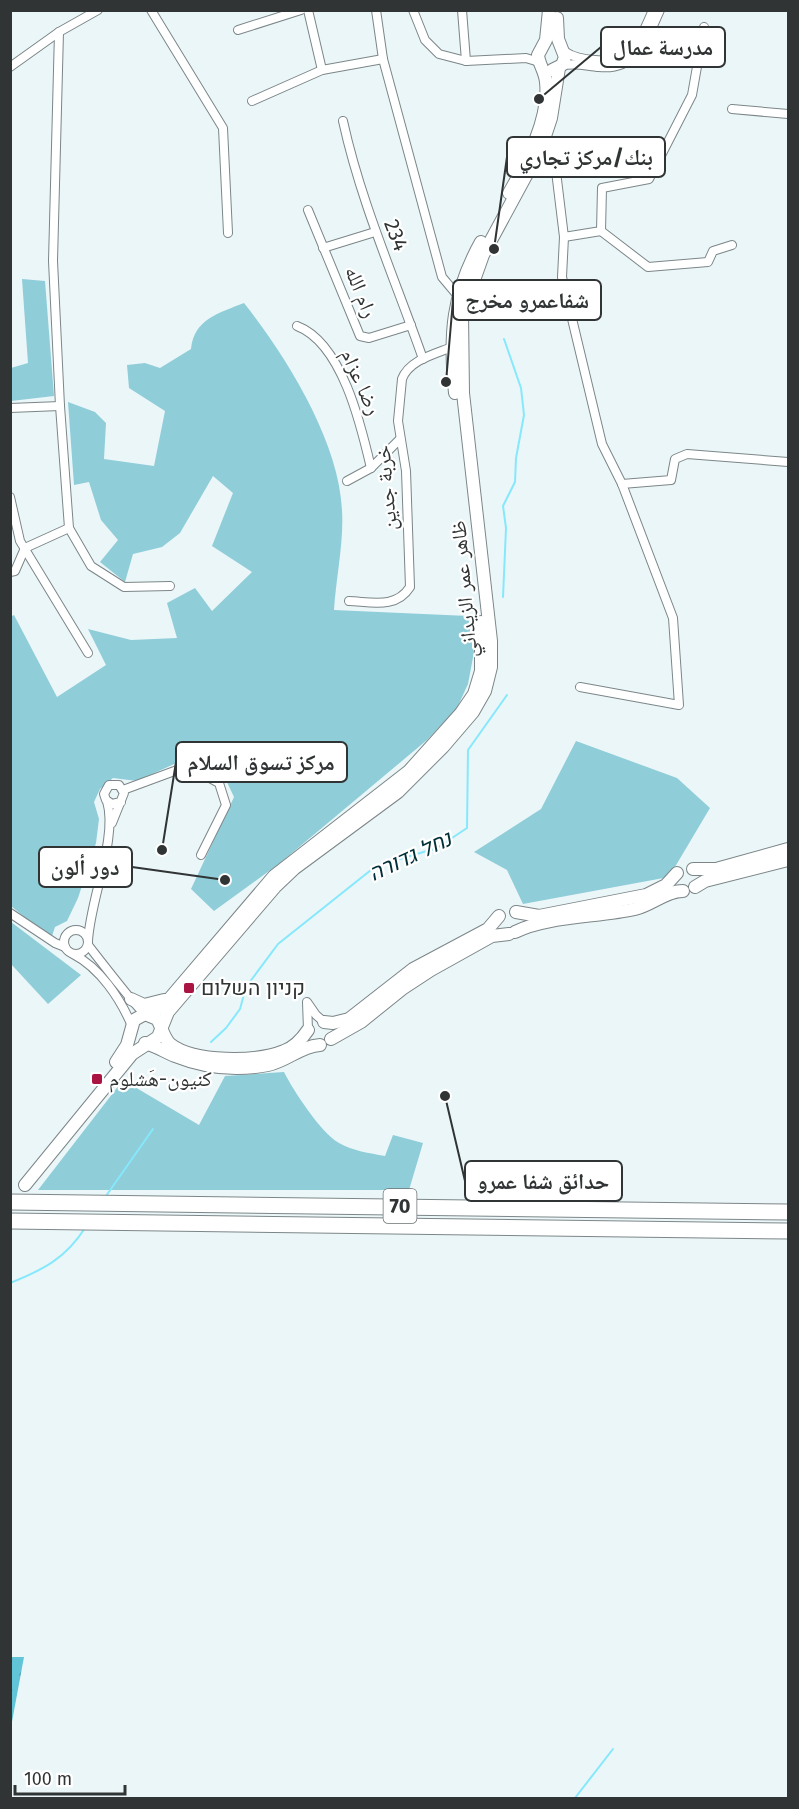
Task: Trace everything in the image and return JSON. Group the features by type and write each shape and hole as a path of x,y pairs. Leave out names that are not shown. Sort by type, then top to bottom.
{"highway":[{"name":"70","path":"10,1202 789,1212"},
{"name":"70","path":"10,1221 789,1231"}],"main road":[{"path":"549,10 541,64 551,70 560,67 564,61 556,32 557,10"},
{"path":"542,46 553,42 562,48"},
{"name":"ظاهر عمر الزيداني","path":"147,1014 170,997 274,876 409,771 461,713 474,694 481,671 482,641 452,347 458,296 472,259 537,146 546,81 541,64"},
{"name":"ظاهر عمر الزيداني","path":"160,1028 168,1012 275,887 295,868 385,802 422,770 472,712 485,691 491,667 491,648 463,384 462,314 483,255 551,118 560,67"},
{"path":"61,1142 124,1050 137,1017 147,1014 157,1019 170,1043 183,1050 226,1059 251,1058 283,1052 299,1042 316,1022 339,1023 354,1016 399,978 488,928 505,911 539,916 646,896 666,885 683,868 708,871 789,849"},
{"path":"132,1029 135,1039 190,1061 226,1068 269,1065 284,1061 307,1047 325,1042 361,1022 402,989 492,936 512,933 533,925 637,908 669,893 689,889 705,880 789,860"},
{"path":"689,889 699,878 693,869"},
{"path":"677,873 676,884 689,889"},
{"path":"512,933 521,925 516,912"},
{"path":"499,916 498,927 512,933"},
{"path":"131,999 150,1005 170,997"},
{"path":"324,1022 331,1028 325,1042"},
{"path":"25,1185 132,1054 158,1037 160,1028"},
{"path":"308,1030 311,1041 325,1042"}],"street":[{"path":"151,10 223,128 228,233"},
{"path":"238,30 301,10"},
{"path":"308,10 322,70"},
{"path":"376,10 383,59 442,277 458,296"},
{"path":"413,10 425,40 439,54 466,61 526,58 541,64"},
{"path":"462,10 466,61"},
{"path":"562,48 575,57 604,61 624,57 638,42 653,10"},
{"path":"560,67 574,64 610,67 626,63 643,47 660,10"},
{"path":"10,67 59,32 96,11"},
{"path":"601,231 602,188 650,179 692,95 704,27"},
{"path":"59,32 54,261 60,406 69,528 91,566 124,587 170,586"},
{"path":"514,59 542,46"},
{"path":"252,101 322,70 383,59"},
{"path":"732,109 789,114"},
{"name":"234","path":"343,121 353,168 423,359"},
{"path":"537,146 555,163 564,237 562,277 602,444 622,484 673,618 679,705 580,687"},
{"name":"رام الله","path":"309,210 360,336 369,338 411,326"},
{"path":"564,237 601,231 648,267 708,262 713,250 732,245"},
{"path":"323,248 375,232"},
{"name":"رضا عزام","path":"297,326 311,331 324,346 342,376 363,430 371,468"},
{"name":"خربة جدين","path":"349,601 395,602 405,595 410,587 406,471 399,440 398,421 402,379 405,373 423,359 452,347"},
{"path":"10,408 60,406"},
{"path":"347,481 371,468 399,440"},
{"path":"622,484 671,480 675,459 687,454 789,462"},
{"path":"10,496 15,524 25,548 88,653"},
{"path":"10,572 15,571 25,548 69,528"},
{"path":"123,790 188,765 219,783 226,805 201,855"},
{"path":"73,954 82,952 88,943 92,904 109,830 121,802 123,790 119,785 109,785 104,794 107,801 109,830"},
{"path":"107,801 115,804 121,802"},
{"path":"65,947 66,936 76,930 85,920 92,904"},
{"path":"10,913 55,943 65,947 104,981 123,1007 132,1029"},
{"path":"76,930 85,934 88,943 131,999 147,1014"},
{"path":"308,1030 308,1002 316,1016 324,1022"}],"shaded area":[{"path":"22,279 45,281 54,396 11,401 11,368 28,363"},
{"path":"244,303 277,348 308,400 321,428 339,483 342,522 334,610 468,616 474,652 468,684 457,708 427,740 280,863 214,911 191,889 234,797 226,780 185,759 137,781 113,778 100,789 94,802 99,819 96,843 78,898 67,921 55,927 51,939 11,906 10,617 14,615 57,697 106,665 88,629 131,640 177,638 167,603 195,588 212,611 252,572 212,546 233,493 213,476 180,533 162,547 133,554 125,582 100,562 118,540 101,520 89,482 74,485 68,402 95,412 106,423 104,459 154,466 165,411 129,388 127,365 145,363 160,368 191,349 197,331 209,318"},
{"path":"576,741 677,778 710,808 669,877 523,904 507,870 474,852 541,809"},
{"path":"11,922 81,975 48,1004 11,964"},
{"path":"284,1072 316,1121 332,1138 344,1146 385,1156 393,1135 423,1143 409,1190 38,1190 123,1080 199,1125 225,1076"}],"green space":[{"path":"10,1657 24,1657 11,1727"}],"waterway":[{"name":"נחל גדורה","path":"503,597 506,528 503,506 515,482 516,458 524,415 521,388 504,339"},
{"name":"נחל גדורה","path":"211,1042 226,1028 240,1009 246,987 278,944 376,866 437,848 467,828 468,750 507,695"},
{"path":"106,1196 153,1129"},
{"path":"10,1283 53,1262 70,1247 85,1228"},
{"path":"575,1798 613,1749"}],"place":[{"name":"مدرسة عمال","path":"539,99"},
{"name":"بنك/مركز تجاري","path":"494,249"},
{"name":"شفاعمرو مخرج","path":"446,382"},
{"name":"مركز تسوق السلام","path":"162,850"},
{"name":"دور ألون","path":"225,880"},
{"name":"קניון השלום","path":"189,988"},
{"name":"كنيون-هَشلوم","path":"97,1079"},
{"name":"حدائق شفا عمرو","path":"445,1096"}]}
